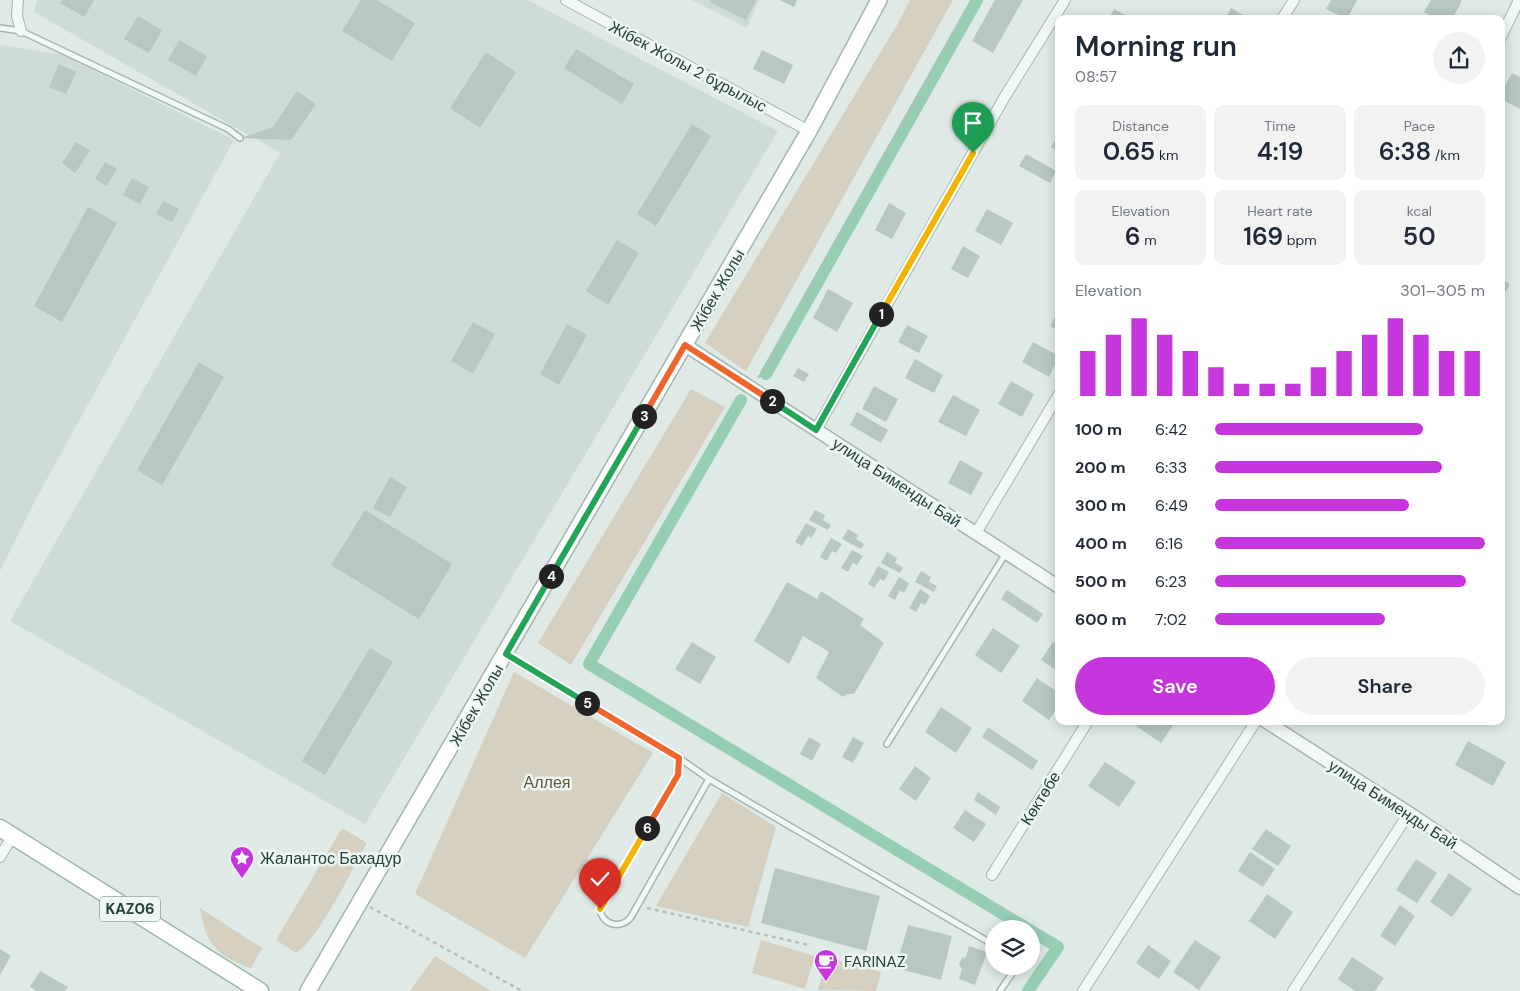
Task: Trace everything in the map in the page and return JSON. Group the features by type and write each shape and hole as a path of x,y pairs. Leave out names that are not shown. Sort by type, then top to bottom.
{"main road":[{"name":"Жібек Жолы","path":"308,991 809,131 878,0"},
{"name":"KAZ06","path":"6,831 260,991"}],"street":[{"path":"18,0 17,16 21,31"},
{"name":"Жібек Жолы 2 бұрылыс","path":"566,0 809,131"},
{"path":"1056,15 1065,0"},
{"path":"1285,15 1294,0"},
{"path":"1505,29 1519,0"},
{"path":"816,430 1004,98 1055,16"},
{"name":"улица Бименды Бай","path":"685,345 1055,583"},
{"path":"976,533 1055,401"},
{"name":"Көктөбе","path":"992,874 1085,725"},
{"path":"1083,991 1253,725"},
{"name":"улица Бименды Бай","path":"1271,725 1409,812 1520,888"},
{"path":"1293,991 1409,812"},
{"path":"0,857 6,831"}],"lane":[{"path":"0,28 21,31 228,129 240,138"},
{"path":"887,744 1007,553"},
{"path":"506,654 679,758 709,779 985,940"},
{"path":"679,758 678,775 603,902 600,909 604,919 617,926 622,925 631,917 709,779"},
{"path":"1000,991 1011,975"}],"path":[{"path":"751,387 768,365 972,0"},
{"path":"360,902 522,991"},
{"path":"647,908 809,945"}],"shaded area":[{"path":"37,0 528,0 778,131 365,824 10,621 280,153 34,12"},
{"path":"692,0 759,0 747,28"},
{"path":"0,45 63,55 234,140 37,497 0,571"}],"green space":[{"path":"910,0 953,0 746,371 705,343 897,25"},
{"path":"691,389 725,407 571,665 538,643"},
{"name":"Аллея","path":"514,672 653,753 525,958 415,894"},
{"path":"722,793 776,827 748,927 656,906"},
{"path":"342,828 367,843 325,918 315,933 296,953 276,940"},
{"path":"200,908 262,948 251,968 229,959 215,947 206,931"},
{"path":"761,940 815,956 805,989 752,973"},
{"path":"435,956 491,991 410,991"},
{"path":"827,957 881,972 876,991 818,990"}],"building":[{"path":"62,0 94,0 84,17 60,3"},
{"path":"361,0 377,0 415,23 392,61 342,31"},
{"path":"711,0 756,1 746,20 710,2"},
{"path":"779,0 797,0 794,7"},
{"path":"995,0 1023,0 993,53 972,41"},
{"path":"1331,0 1357,0 1349,15 1339,15 1326,9"},
{"path":"1431,0 1462,1 1454,15 1430,15 1424,12"},
{"path":"1231,8 1243,15 1227,15"},
{"path":"1114,9 1125,15 1110,15"},
{"path":"138,16 162,30 149,53 124,39"},
{"path":"179,40 207,56 196,76 168,60"},
{"path":"576,49 634,84 622,104 564,68"},
{"path":"762,50 793,65 784,84 753,69"},
{"path":"486,52 516,72 480,128 450,108"},
{"path":"59,64 76,72 66,94 49,87"},
{"path":"1512,73 1520,77 1520,109 1505,101 1505,86"},
{"path":"297,91 316,104 291,140 241,138 273,127"},
{"path":"692,124 711,136 656,226 637,214"},
{"path":"1055,140 1055,149 1051,147"},
{"path":"76,142 90,151 75,173 62,163"},
{"path":"1026,154 1055,170 1055,173 1050,183 1019,166"},
{"path":"105,162 117,169 107,186 95,179"},
{"path":"132,178 149,187 140,204 123,195"},
{"path":"163,201 179,209 172,222 156,214"},
{"path":"889,203 906,213 892,239 875,230"},
{"path":"88,207 117,223 62,322 34,306"},
{"path":"987,209 1013,223 1001,245 975,231"},
{"path":"617,240 639,253 608,305 586,291"},
{"path":"963,246 980,256 968,278 951,269"},
{"path":"1505,281 1510,284 1505,292"},
{"path":"828,289 853,303 837,332 813,318"},
{"path":"1055,317 1055,329 1050,326"},
{"path":"473,322 495,334 473,374 451,361"},
{"path":"567,324 587,335 559,385 540,374"},
{"path":"907,325 928,336 919,353 898,342"},
{"path":"1033,342 1055,354 1055,364 1049,377 1022,362"},
{"path":"915,359 943,375 934,393 905,378"},
{"path":"199,362 224,377 162,485 137,470"},
{"path":"798,368 809,374 804,382 793,376"},
{"path":"1011,381 1034,394 1022,417 998,404"},
{"path":"874,386 898,399 886,422 862,409"},
{"path":"953,395 980,410 966,436 938,422"},
{"path":"857,412 888,430 881,443 850,425"},
{"path":"960,460 983,473 971,495 948,483"},
{"path":"390,477 407,487 390,517 373,508"},
{"path":"365,510 452,564 419,619 331,565"},
{"path":"815,510 825,515 823,520 831,525 828,530 809,520"},
{"path":"806,523 817,529 811,538 808,536 802,546 795,542"},
{"path":"848,529 858,535 856,539 864,544 861,549 842,539"},
{"path":"831,538 842,544 836,553 832,551 827,561 820,557"},
{"path":"852,550 863,556 857,565 853,563 848,572 841,568"},
{"path":"887,552 897,558 895,563 903,567 900,573 881,563"},
{"path":"878,566 889,572 884,581 880,579 874,588 868,584"},
{"path":"921,571 931,577 929,582 937,586 934,592 915,582"},
{"path":"899,577 909,583 904,593 900,590 895,600 888,596"},
{"path":"787,582 817,599 821,591 864,619 860,625 884,643 854,694 847,694 843,697 816,678 829,652 803,636 789,664 754,641"},
{"path":"920,589 930,596 925,605 921,603 916,612 909,608"},
{"path":"1007,590 1043,614 1037,623 1001,599"},
{"path":"993,628 1020,646 1001,673 975,655"},
{"path":"692,642 716,657 700,684 675,669"},
{"path":"1053,642 1055,643 1055,669 1041,660"},
{"path":"370,648 393,662 325,775 302,761"},
{"path":"1037,678 1055,690 1055,711 1049,720 1022,701"},
{"path":"941,707 972,728 956,753 925,732"},
{"path":"1137,725 1173,725 1161,743"},
{"path":"988,727 1038,761 1032,770 982,737"},
{"path":"809,737 821,744 812,761 800,754"},
{"path":"853,737 864,743 853,763 842,757"},
{"path":"1468,741 1506,762 1493,786 1455,765"},
{"path":"1105,762 1136,782 1119,807 1088,786"},
{"path":"915,766 931,778 916,801 899,789"},
{"path":"978,792 1000,807 996,815 974,800"},
{"path":"965,810 986,824 974,842 953,828"},
{"path":"1266,829 1291,846 1278,866 1252,849"},
{"path":"1250,852 1275,869 1263,887 1238,871"},
{"path":"1416,859 1437,873 1417,903 1396,890"},
{"path":"775,868 880,896 866,951 761,923"},
{"path":"1449,873 1472,889 1452,917 1430,902"},
{"path":"1267,894 1293,912 1275,939 1249,921"},
{"path":"1400,905 1415,916 1395,946 1380,936"},
{"path":"908,925 952,936 941,980 896,968"},
{"path":"1195,940 1221,957 1199,990 1173,972"},
{"path":"1148,945 1171,961 1159,979 1136,963"},
{"path":"969,946 985,951 985,958 975,985 959,979 962,969 959,965 962,958 966,957"},
{"path":"0,949 11,956 0,975"},
{"path":"1352,957 1384,978 1375,991 1355,991 1338,979"},
{"path":"40,971 68,987 65,991 37,991 30,987"}],"waterway":[{"path":"766,374 977,0"},
{"path":"741,400 589,664 1013,920"},
{"path":"1040,936 1058,947 1040,973"},
{"path":"1028,991 1039,975"}],"place":[{"name":"Жалантос Бахадур","path":"242,879"},
{"name":"FARINAZ","path":"826,982"}],"route":[{"path":"600,909 678,775 680,769 679,758 506,654 685,345 816,430 973,153"}]}
